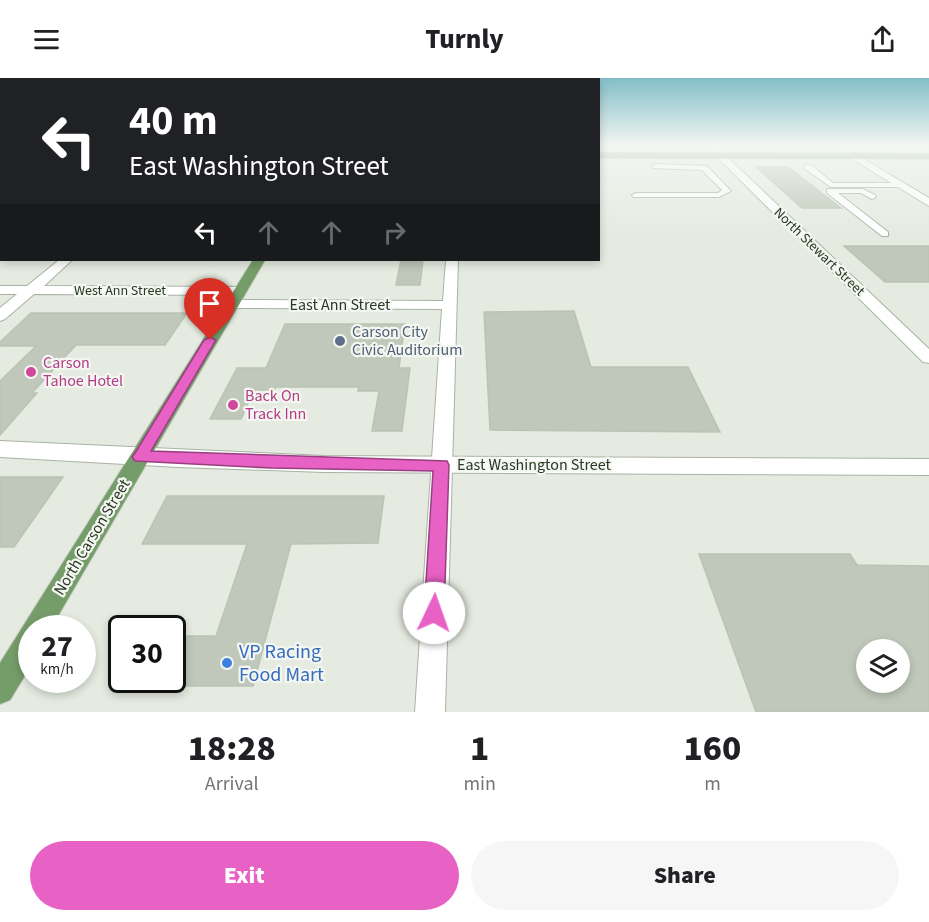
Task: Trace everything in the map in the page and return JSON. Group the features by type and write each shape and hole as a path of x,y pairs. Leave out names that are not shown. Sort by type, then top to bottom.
{"main road":[{"name":"North Carson Street","path":"44,615 258,261"},
{"path":"0,690 18,660"}],"street":[{"name":"North Stewart Street","path":"741,176 929,358"},
{"path":"886,176 926,199"},
{"path":"0,316 65,261"},
{"path":"430,712 452,261"},
{"name":"West Ann Street","path":"0,290 235,298"},
{"name":"East Ann Street","path":"235,298 449,305"},
{"name":"East Washington Street","path":"0,450 314,463 929,467"}],"lane":[{"path":"636,195 719,195 727,191 712,176"},
{"path":"819,176 831,185 901,185"},
{"path":"872,197 863,191 830,191 885,234"}],"building":[{"path":"766,176 799,176 841,208 802,208"},
{"path":"844,246 929,246 929,282 885,282"},
{"path":"401,261 423,261 420,285 396,285"},
{"path":"574,311 591,367 688,367 720,432 490,430 484,312"},
{"name":"Carson Tahoe Hotel","path":"31,313 187,313 165,345 76,345 32,393 37,393 0,435 0,381 36,346 0,346 0,342"},
{"path":"285,324 405,324 399,368 410,368 402,431 372,431 379,391 358,391 359,387 276,387 274,390 254,390 241,419 210,419 237,368 266,368"},
{"path":"0,477 63,477 14,547 0,547"},
{"path":"167,496 384,496 378,543 291,544 253,686 186,686 186,636 216,636 247,544 142,544"},
{"path":"699,554 850,554 857,565 929,566 929,712 756,712"}],"place":[{"name":"Carson City Civic Auditorium","path":"340,341"},
{"name":"Carson Tahoe Hotel","path":"31,372"},
{"name":"Back On Track Inn","path":"233,405"},
{"name":"VP Racing Food Mart","path":"227,663"}],"route":[{"path":"210,340 140,457 324,464 441,465 434,613"}]}
